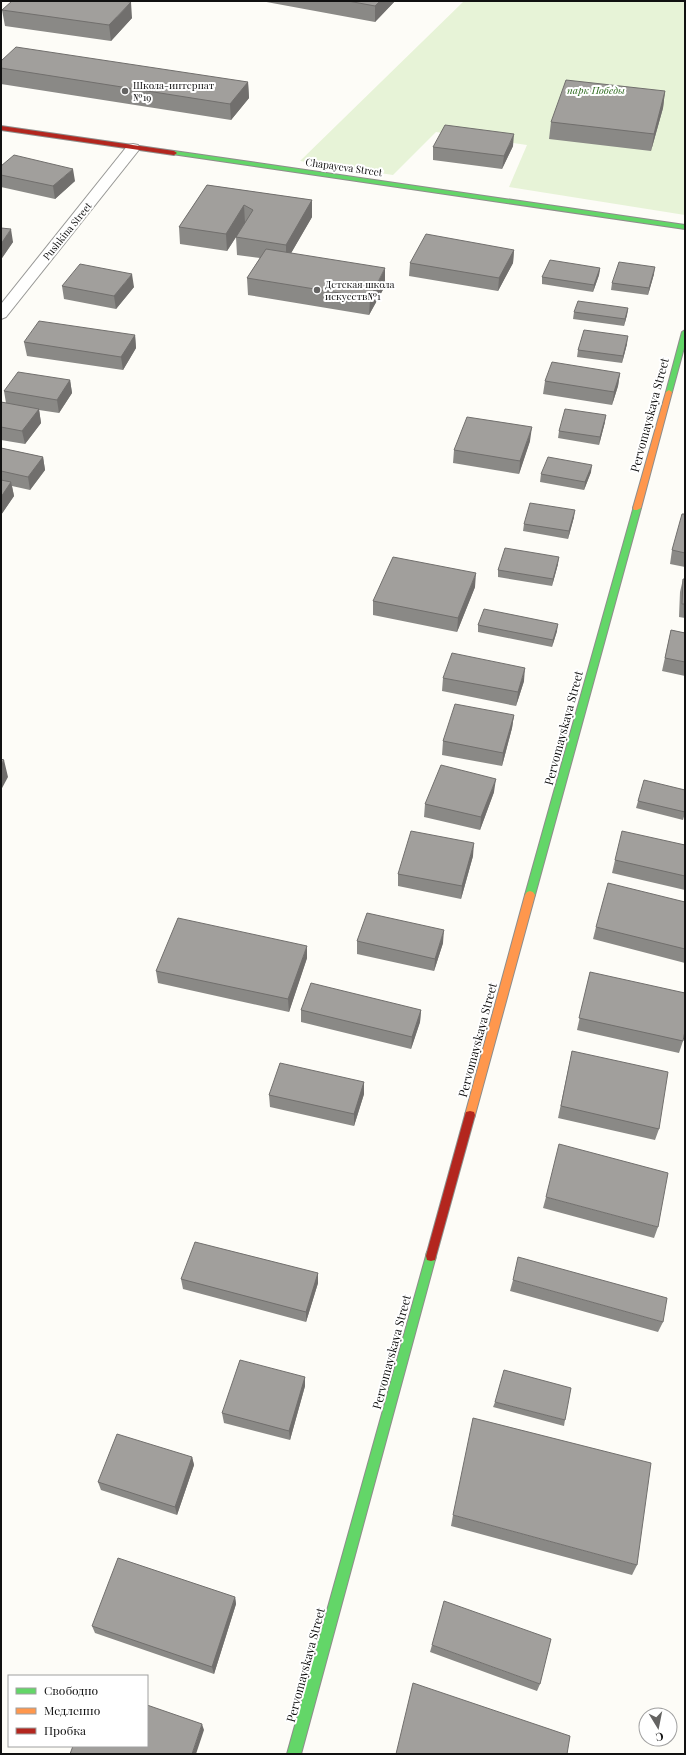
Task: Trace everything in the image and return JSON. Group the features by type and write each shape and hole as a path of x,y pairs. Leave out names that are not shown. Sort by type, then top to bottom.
{"street":[{"name":"Chapayeva Street","path":"1,128 685,227"},
{"name":"Pushkina Street","path":"1,314 133,148"},
{"name":"Pervomayskaya Street","path":"294,1754 685,332"}],"green space":[{"name":"парк Победы","path":"464,1 685,1 685,215 509,187 527,145 436,132 393,175 300,161"}],"building":[{"path":"12,1 131,2 109,25 2,10"},
{"path":"348,1 380,1 375,6"},
{"path":"16,47 248,82 230,104 1,68 1,61"},
{"path":"566,80 665,91 654,134 551,122"},
{"path":"445,125 514,134 504,156 433,147"},
{"path":"14,155 73,169 53,186 1,175 1,166"},
{"path":"207,185 312,200 286,245 236,237 253,210 244,205 226,234 179,227"},
{"path":"1,228 11,229 1,244"},
{"path":"426,234 514,250 499,278 410,263"},
{"path":"266,249 385,268 370,298 247,278"},
{"path":"550,260 600,268 594,285 542,277"},
{"path":"619,262 655,267 649,288 612,283"},
{"path":"80,264 132,274 114,296 62,286"},
{"path":"578,301 628,308 625,319 574,312"},
{"path":"39,321 135,335 121,357 24,342"},
{"path":"584,330 628,336 623,356 578,350"},
{"path":"552,362 620,373 614,392 545,381"},
{"path":"18,372 70,380 57,400 4,391"},
{"path":"1,402 39,409 22,431 1,427"},
{"path":"565,409 606,415 600,437 559,431"},
{"path":"467,417 532,427 520,461 454,450"},
{"path":"1,448 43,457 28,477 1,471"},
{"path":"548,457 592,465 585,482 541,474"},
{"path":"1,480 11,482 1,497"},
{"path":"530,503 575,510 569,531 524,524"},
{"path":"682,514 685,514 685,553 672,550"},
{"path":"505,548 559,557 553,579 498,570"},
{"path":"393,557 476,573 458,618 373,601"},
{"path":"683,579 685,579 685,604 682,604"},
{"path":"484,609 558,624 553,640 478,625"},
{"path":"671,630 685,633 685,662 665,658"},
{"path":"452,653 525,668 518,692 443,678"},
{"path":"455,704 514,715 503,753 443,741"},
{"path":"441,765 496,779 481,817 425,804"},
{"path":"644,780 685,790 685,812 638,801"},
{"path":"411,831 474,843 462,886 398,874"},
{"path":"622,831 685,845 685,876 615,860"},
{"path":"608,883 685,902 685,949 596,927"},
{"path":"367,913 444,930 435,959 357,941"},
{"path":"178,918 307,946 288,999 156,971"},
{"path":"590,972 685,993 685,1031 683,1041 579,1018"},
{"path":"311,983 421,1010 412,1037 301,1010"},
{"path":"572,1051 668,1072 659,1129 561,1106"},
{"path":"280,1063 364,1082 354,1114 269,1095"},
{"path":"559,1144 668,1173 658,1227 546,1197"},
{"path":"195,1242 318,1273 306,1312 181,1279"},
{"path":"518,1257 667,1298 663,1322 513,1280"},
{"path":"240,1360 305,1377 289,1431 222,1413"},
{"path":"504,1370 571,1388 565,1420 495,1402"},
{"path":"473,1418 651,1463 637,1565 453,1515"},
{"path":"117,1434 192,1457 175,1507 98,1482"},
{"path":"118,1558 235,1597 212,1667 92,1626"},
{"path":"444,1601 551,1639 540,1684 432,1645"},
{"path":"413,1683 570,1736 567,1754 396,1754"},
{"path":"148,1705 202,1724 192,1754 70,1754 73,1747 148,1747"}],"traffic: fast":[{"path":"174,153 685,227"},
{"path":"669,392 685,332"},
{"path":"530,895 637,508"},
{"path":"294,1754 431,1256"}],"traffic: slow":[{"path":"637,508 669,392"},
{"path":"470,1115 530,895"}],"traffic: jam":[{"path":"1,128 174,153"},
{"path":"431,1256 470,1115"}],"place":[{"name":"Школа-интернат №19","path":"125,91"},
{"name":"Детская школа искусств№1","path":"317,290"}]}
